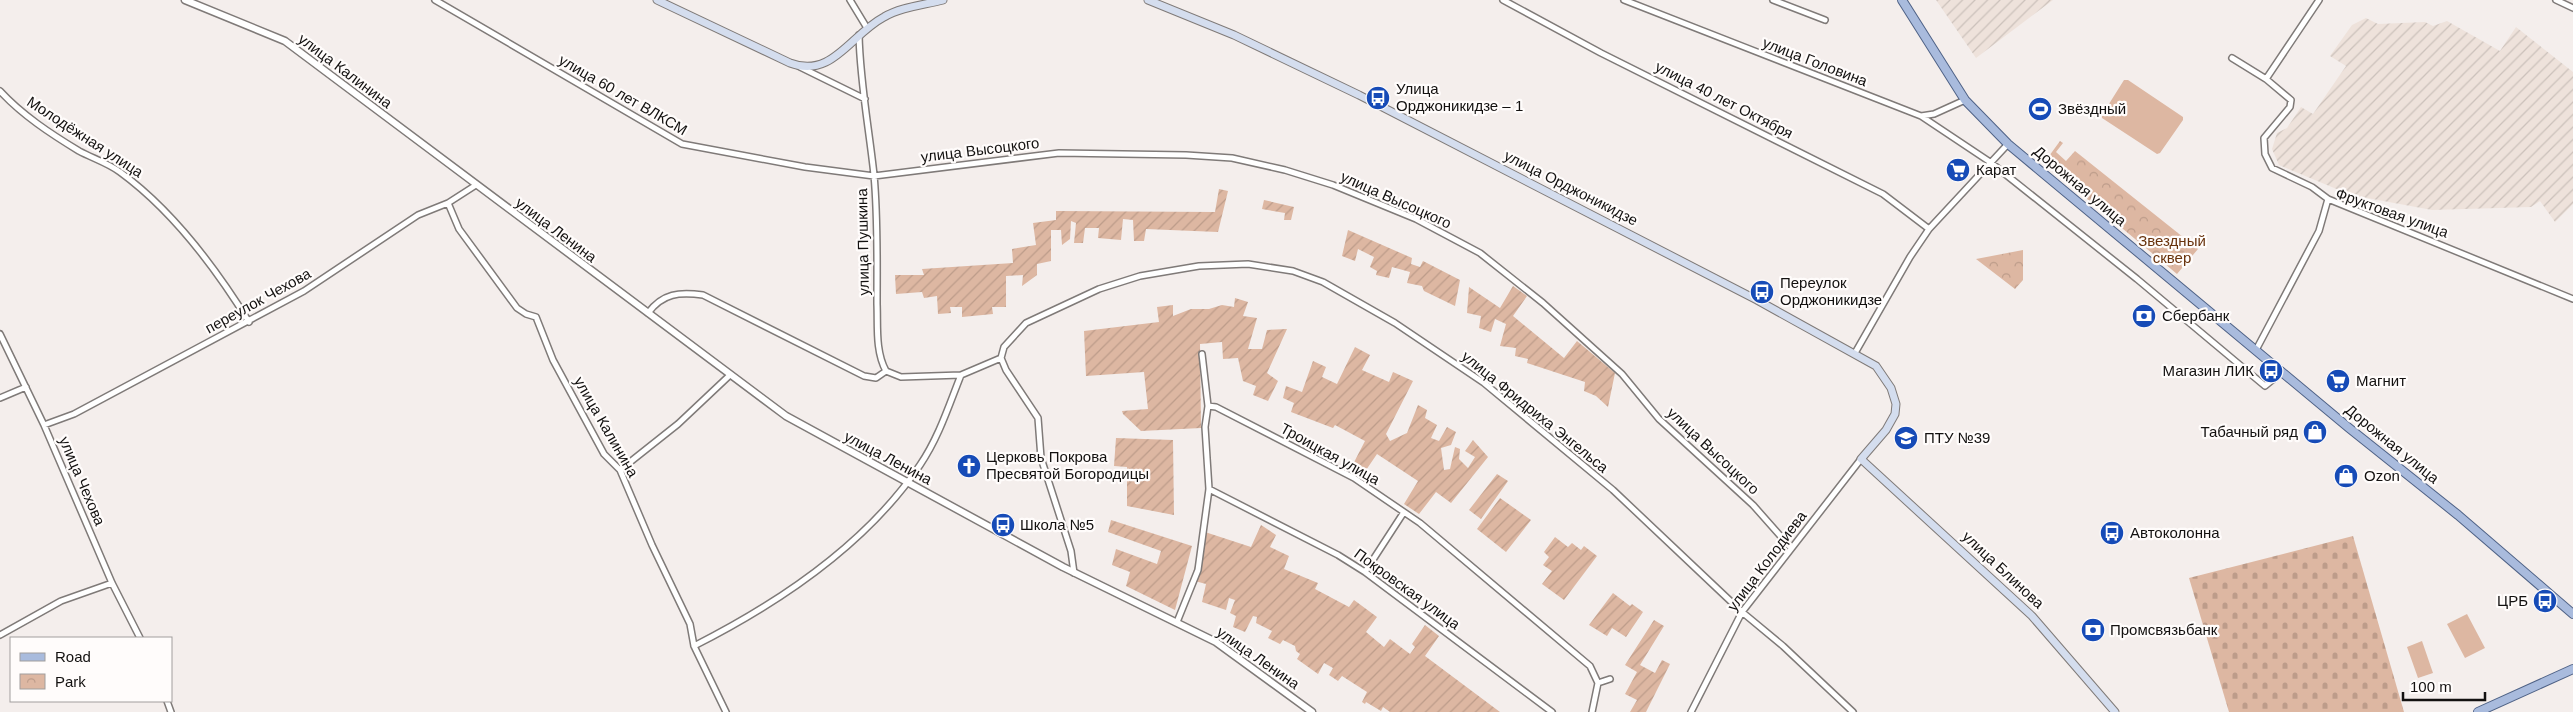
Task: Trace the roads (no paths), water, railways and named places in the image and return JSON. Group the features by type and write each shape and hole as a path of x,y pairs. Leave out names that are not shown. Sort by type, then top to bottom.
{"main road":[{"path":"657,0 802,68 824,64 867,28 885,16 943,0"},
{"name":"улица Орджоникидзе","path":"1148,0 1234,35 1359,95 1611,223 1876,366 1885,377 1896,404 1892,422 1861,459"},
{"name":"Дорожная улица","path":"1902,0 1965,100 2008,144 2282,372 2458,515 2573,614"},
{"name":"улица Блинова","path":"1861,459 2032,616 2115,712"},
{"path":"2478,712 2573,669"}],"street":[{"name":"улица Калинина","path":"185,0 286,42 476,185"},
{"name":"улица 60 лет ВЛКСМ","path":"435,0 682,144 804,167 874,176"},
{"path":"850,0 867,28"},
{"name":"улица 40 лет Октября","path":"1503,0 1601,53 1883,194 1929,229"},
{"name":"улица Головина","path":"1624,0 1921,116 1990,162 2137,279 2264,386 2282,372"},
{"path":"1773,0 1825,20"},
{"path":"2266,79 2319,0"},
{"path":"2556,0 2573,8"},
{"name":"улица Пушкина","path":"859,35 864,99 874,176 878,250 878,334 880,354 886,371"},
{"path":"2232,58 2266,79 2291,100 2290,108 2264,138 2264,154 2272,168 2312,187 2328,199"},
{"path":"790,63 864,99"},
{"name":"Молодёжная улица","path":"0,91 28,117 80,151 118,171 145,192 190,241 229,290 249,322"},
{"path":"1921,116 1934,114 1965,100"},
{"path":"1855,353 1929,229 2008,144"},
{"name":"улица Высоцкого","path":"874,176 1059,153 1186,155 1232,158 1285,170 1358,195 1416,219 1480,253 1543,303 1622,374 1659,418 1753,505 1791,548"},
{"name":"переулок Чехова","path":"44,425 74,414 249,322 304,291 418,215 448,203 476,185"},
{"name":"улица Ленина","path":"476,185 798,424 1074,573 1177,622 1228,649 1312,712"},
{"name":"Фруктовая улица","path":"2256,350 2319,231 2328,199 2573,299"},
{"name":"улица Калинина","path":"448,203 459,229 517,308 526,314 536,317 553,360 600,445 620,470 652,545 690,624 694,646 726,712"},
{"name":"улица Фридриха Энгельса","path":"1001,358 1004,347 1026,323 1118,282 1199,266 1248,264 1293,271 1323,282 1395,323 1484,383 1612,490 1742,612 1783,646 1853,712"},
{"path":"648,313 655,304 666,297 685,293 703,294 864,376 876,378 886,371 901,378 961,375 1001,358 1006,370 1038,418 1041,458 1071,551 1074,573"},
{"name":"улица Чехова","path":"0,334 44,425 112,583 139,637"},
{"path":"1177,622 1198,570 1209,489 1205,427 1208,406 1202,354"},
{"path":"620,470 678,424 730,375"},
{"path":"694,646 743,621 812,574 884,510 927,454 948,411 961,375"},
{"path":"0,398 26,387"},
{"name":"Троицкая улица","path":"1208,406 1216,407 1354,478 1420,522 1590,666 1598,683"},
{"name":"улица Колодиева","path":"1691,712 1742,612 1861,459"},
{"name":"Покровская улица","path":"1209,489 1338,555 1365,572 1552,712"},
{"path":"1365,572 1404,512"},
{"path":"0,635 61,600 112,583"},
{"path":"1592,712 1598,683 1610,679"}],"place":[{"name":"Улица Орджоникидзе – 1","path":"1378,98"},
{"name":"Звёздный","path":"2040,109"},
{"name":"Карат","path":"1958,170"},
{"name":"Переулок Орджоникидзе","path":"1762,292"},
{"name":"Сбербанк","path":"2144,316"},
{"name":"Магазин ЛИК","path":"2271,371"},
{"name":"Магнит","path":"2338,381"},
{"name":"Табачный ряд","path":"2315,432"},
{"name":"ПТУ №39","path":"1906,438"},
{"name":"Церковь Покрова Пресвятой Богородицы","path":"969,466"},
{"name":"Ozon","path":"2346,476"},
{"name":"Школа №5","path":"1003,525"},
{"name":"Автоколонна","path":"2112,533"},
{"name":"ЦРБ","path":"2545,601"},
{"name":"Промсвязьбанк","path":"2093,630"}],"park label":[{"name":"Звездный сквер","path":"2172,250"}]}
